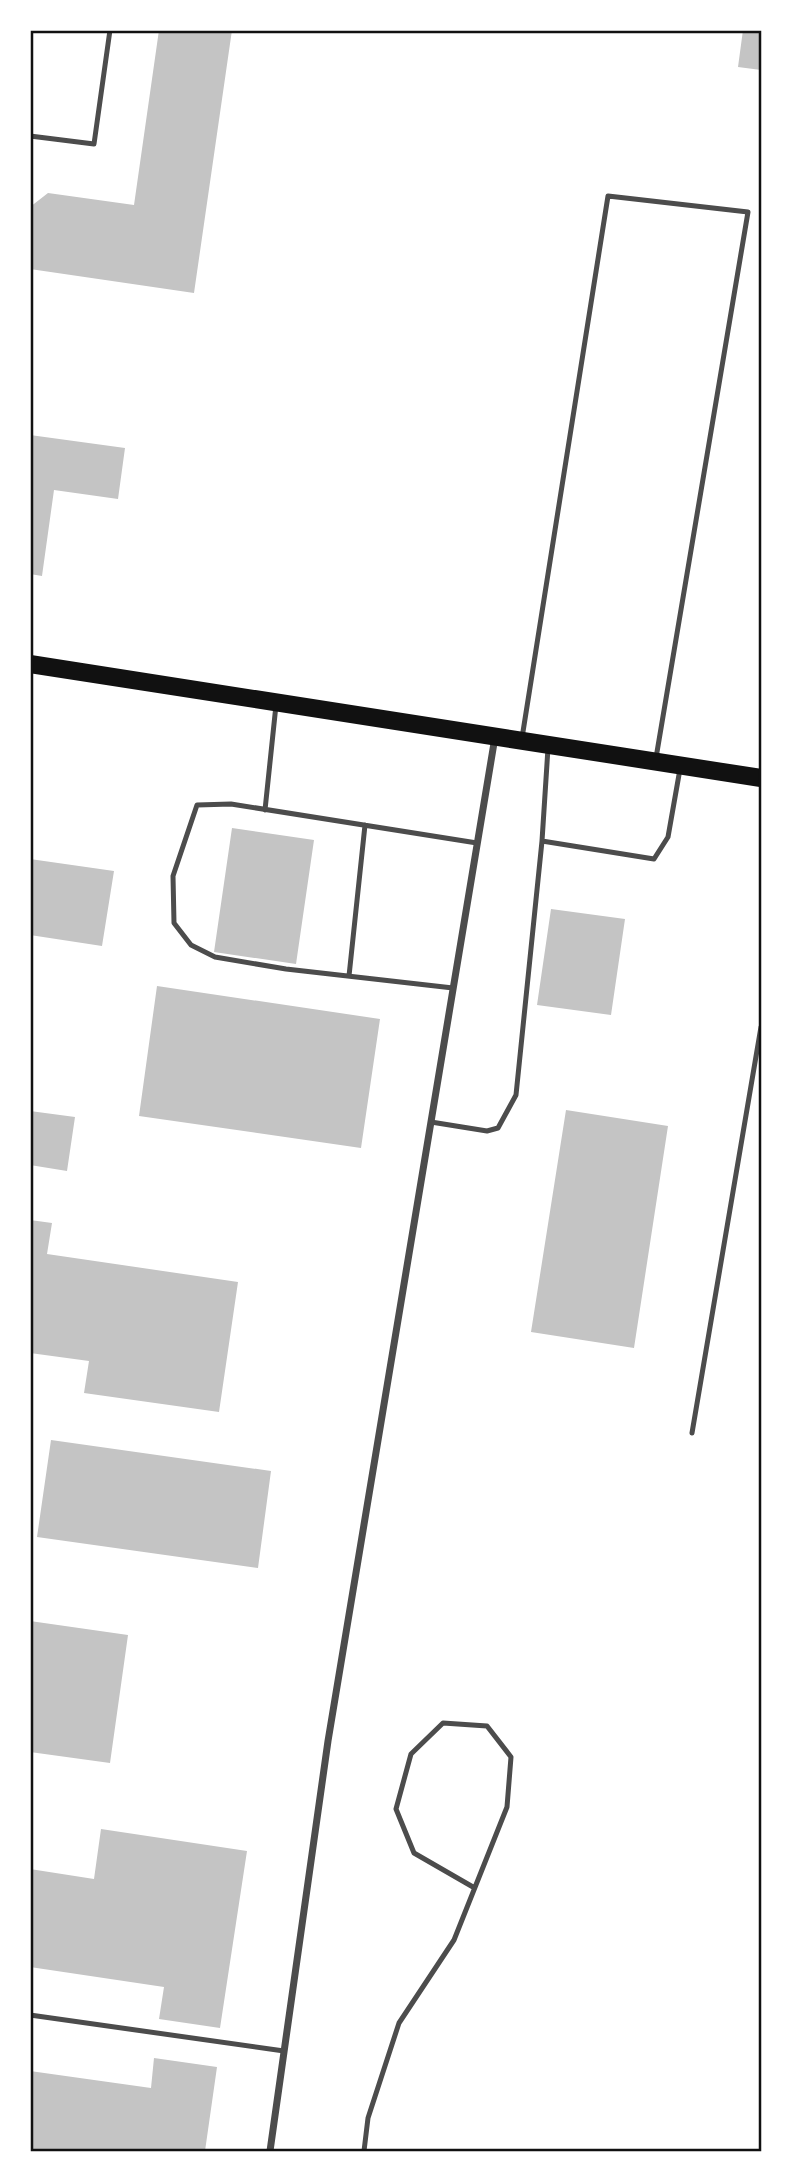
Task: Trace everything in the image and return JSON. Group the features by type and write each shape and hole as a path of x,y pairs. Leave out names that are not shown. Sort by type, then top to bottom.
{"main road":[{"path":"30,664 761,778"}],"street":[{"path":"270,2151 328,1741 495,736"}],"lane":[{"path":"30,136 94,144 110,30"},
{"path":"521,741 608,196 748,212 655,761"},
{"path":"265,810 276,703"},
{"path":"431,1122 487,1132 498,1128 516,1095 542,841 548,745"},
{"path":"542,841 654,859 668,837 681,765"},
{"path":"453,988 215,957 191,945 174,923 173,876 197,806 231,804 477,842"},
{"path":"348,976 365,825"},
{"path":"692,1433 761,1027"},
{"path":"364,2151 368,2118 399,2023 454,1940 507,1807 511,1757 486,1726 443,1723 411,1754 396,1809 414,1853 473,1887"},
{"path":"30,2015 284,2051"}],"building":[{"path":"159,30 232,30 194,293 30,269 30,207 48,193 134,205"},
{"path":"743,30 761,30 761,70 738,67"},
{"path":"30,435 125,448 118,499 54,490 42,576 30,574"},
{"path":"232,828 314,840 296,964 214,952"},
{"path":"30,859 114,871 102,946 30,935"},
{"path":"551,909 625,919 611,1015 537,1005"},
{"path":"157,986 380,1019 361,1148 139,1116"},
{"path":"566,1110 668,1126 634,1348 531,1332"},
{"path":"30,1111 75,1117 67,1171 30,1165"},
{"path":"30,1220 52,1223 47,1254 238,1282 219,1412 84,1393 89,1361 30,1353"},
{"path":"51,1440 271,1471 258,1568 37,1537"},
{"path":"30,1621 128,1635 110,1763 30,1752"},
{"path":"101,1829 247,1851 220,2028 159,2019 164,1987 30,1967 30,1869 94,1879"},
{"path":"154,2058 217,2067 205,2151 30,2151 30,2071 151,2088"}]}
